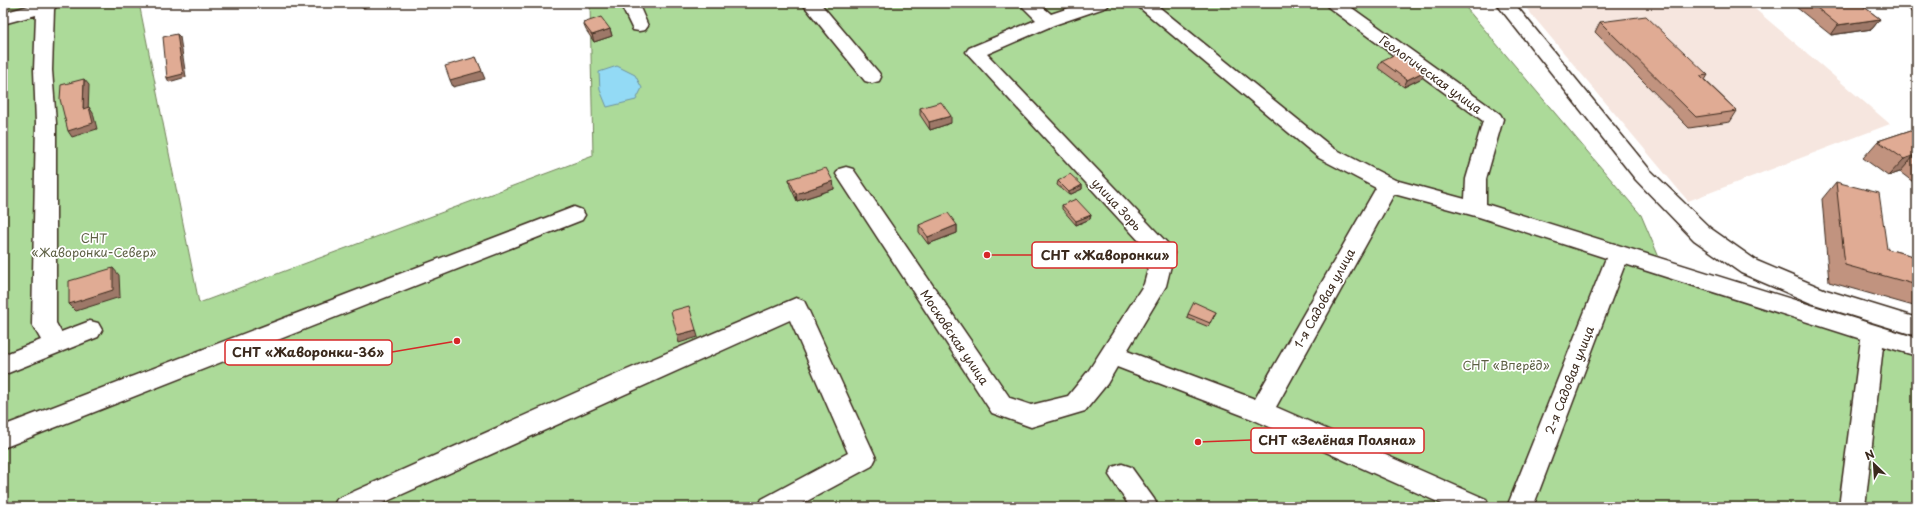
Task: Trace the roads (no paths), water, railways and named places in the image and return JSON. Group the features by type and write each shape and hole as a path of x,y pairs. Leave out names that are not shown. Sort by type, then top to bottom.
{"street":[{"path":"629,3 639,26"},
{"path":"811,3 872,77"},
{"path":"1028,3 1048,20 1101,3"},
{"path":"1143,3 1326,153 1388,185 1475,208 1917,347"},
{"name":"Геологическая улица","path":"1334,3 1493,119 1476,179 1475,208"},
{"path":"1506,3 1643,175 1702,234 1749,267 1819,297 1917,326"},
{"path":"3,19 48,5 43,70 46,123 44,324 55,343"},
{"name":"улица Зорь","path":"1048,20 975,52 1162,253 1155,286 1098,377"},
{"name":"Московская улица","path":"846,174 1000,406 1031,416 1076,404 1098,377"},
{"name":"1-я Садовая улица","path":"1261,412 1388,185"},
{"path":"3,437 574,215"},
{"name":"2-я Садовая улица","path":"1520,507 1618,254"},
{"path":"346,507 630,378 796,308 863,458 771,507"},
{"path":"3,365 90,330"},
{"path":"1852,507 1873,334"},
{"path":"1111,355 1261,412 1477,507"},
{"path":"1122,475 1145,507"}],"water":[{"path":"617,66 635,75 642,88 636,100 607,107 600,90 599,72"}],"place":[{"name":"СНТ «Жаворонки»","path":"987,255"},
{"name":"СНТ «Жаворонки-36»","path":"457,341"},
{"name":"СНТ «Зелёная Поляна»","path":"1198,442"}],"park label":[{"name":"СНТ «Жаворонки-Север»","path":"94,245"},
{"name":"СНТ «Вперёд»","path":"1506,365"}]}
